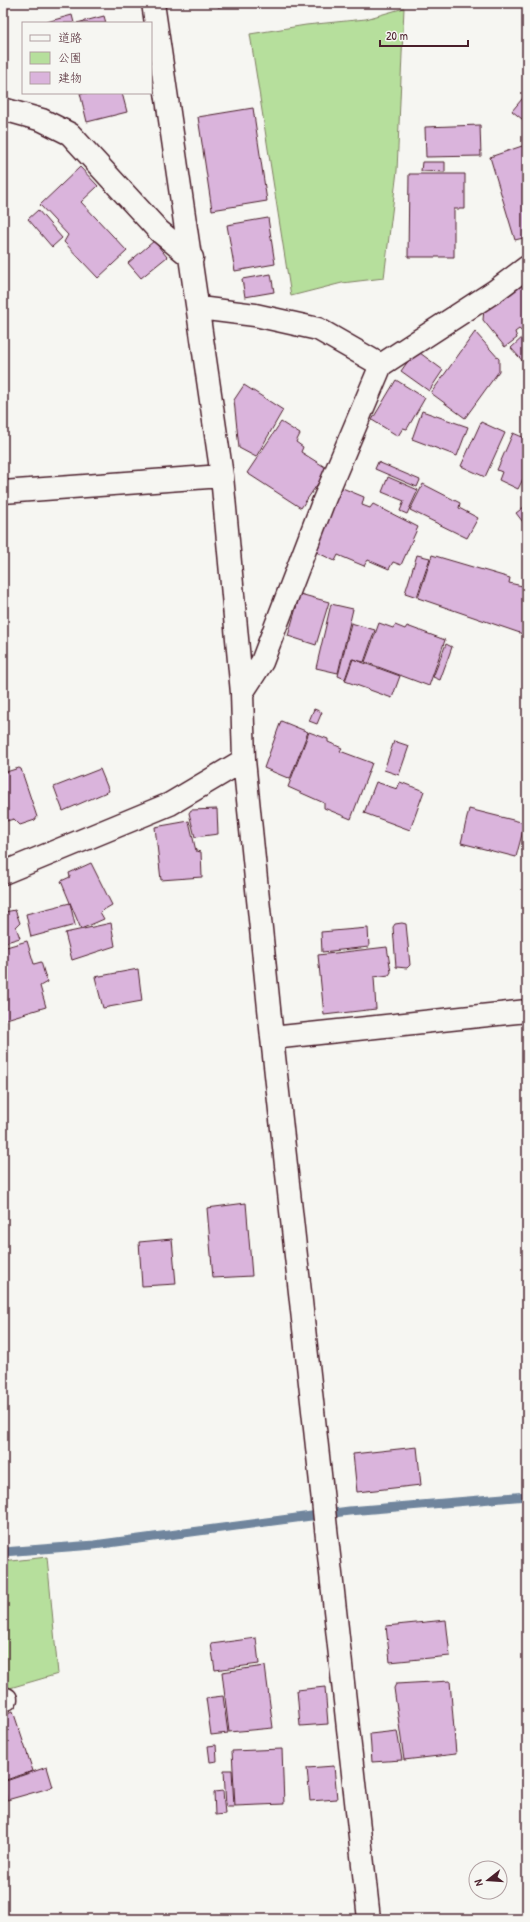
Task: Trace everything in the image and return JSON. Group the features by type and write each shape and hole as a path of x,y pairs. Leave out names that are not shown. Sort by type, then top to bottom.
{"street":[{"path":"154,3 192,258 222,476 242,693 244,760 272,1038 369,1919"},
{"path":"3,109 42,120 70,134 159,231 192,258"},
{"path":"242,693 262,662 324,500 381,366 495,291 527,268"},
{"path":"199,308 255,315 318,329 381,366"},
{"path":"3,492 222,476"},
{"path":"3,873 170,804 244,760"},
{"path":"272,1038 527,1011"}],"green space":[{"path":"404,8 397,171 384,278 342,283 291,296 250,34 306,25 366,19"},
{"path":"47,1557 58,1674 3,1690 3,1562"}],"building":[{"path":"217,3 245,3 218,7"},
{"path":"72,15 74,22 47,22"},
{"path":"104,16 106,22 81,22"},
{"path":"527,93 527,123 512,111"},
{"path":"80,94 122,94 127,112 87,122"},
{"path":"253,108 267,201 212,210 198,117"},
{"path":"480,125 481,156 426,157 425,127"},
{"path":"525,145 527,151 527,237 515,240 490,157"},
{"path":"422,162 445,162 445,172 421,171"},
{"path":"80,167 98,186 81,202 127,251 98,278 64,242 68,235 40,205"},
{"path":"409,174 465,174 465,209 454,209 454,257 408,257"},
{"path":"38,210 62,238 52,247 28,219"},
{"path":"268,218 275,264 235,271 227,225"},
{"path":"154,241 167,257 141,278 128,263"},
{"path":"271,274 274,292 245,297 242,279"},
{"path":"527,278 527,366 511,348 525,334 519,329 515,332 517,338 505,347 483,320 484,309"},
{"path":"475,332 499,359 499,371 465,418 431,393"},
{"path":"416,350 443,370 429,391 401,371"},
{"path":"396,380 425,398 407,429 403,428 398,436 372,420"},
{"path":"244,385 283,410 256,457 239,448 234,400"},
{"path":"422,411 468,427 457,456 412,439"},
{"path":"281,422 300,434 296,442 303,447 301,452 328,469 301,508 247,473"},
{"path":"481,422 505,433 485,477 461,466"},
{"path":"513,433 527,439 527,480 523,479 518,489 499,480 502,472 497,470"},
{"path":"378,462 420,480 417,487 375,469"},
{"path":"388,477 418,490 407,514 400,511 404,501 382,492"},
{"path":"423,484 460,503 459,508 478,518 467,538 410,510"},
{"path":"340,487 364,497 362,505 370,508 373,504 418,527 401,565 393,562 389,569 368,560 364,566 338,555 335,561 314,551"},
{"path":"524,507 527,510 526,526 516,513"},
{"path":"417,555 430,558 417,597 405,593"},
{"path":"432,555 510,578 509,583 527,587 527,623 523,634 418,598"},
{"path":"300,594 329,602 316,645 288,636"},
{"path":"331,604 353,609 338,673 316,668"},
{"path":"351,623 375,630 364,662 352,659 345,679 338,676"},
{"path":"379,623 393,628 395,625 405,629 407,626 445,640 429,686 365,662"},
{"path":"446,644 452,647 440,680 433,677"},
{"path":"353,659 400,676 392,698 345,681"},
{"path":"314,709 322,712 317,724 309,721"},
{"path":"281,721 308,732 290,779 264,768"},
{"path":"309,732 328,739 328,742 342,748 340,751 372,763 351,819 324,808 324,803 288,787"},
{"path":"394,741 409,746 399,775 384,770"},
{"path":"19,768 21,769 37,817 35,820 20,825 14,819 3,822 3,773"},
{"path":"100,769 109,791 63,811 54,787"},
{"path":"376,782 397,789 400,782 424,791 410,830 364,813"},
{"path":"217,809 218,834 195,837 189,813 191,810"},
{"path":"469,809 525,823 516,857 461,843"},
{"path":"189,821 196,851 201,852 202,877 161,880 155,827"},
{"path":"91,863 112,905 100,912 104,919 81,929 61,881 70,877 69,873"},
{"path":"70,903 75,925 31,937 26,914"},
{"path":"3,905 5,912 15,910 20,923 16,927 20,938 3,943"},
{"path":"111,923 115,946 72,960 65,933"},
{"path":"395,924 406,924 410,965 407,968 396,967 393,927"},
{"path":"368,928 369,947 322,952 321,932"},
{"path":"27,941 34,964 41,962 47,982 40,986 46,1007 3,1020 3,948"},
{"path":"387,947 391,972 389,975 374,977 376,1009 324,1015 318,955"},
{"path":"138,969 142,1001 103,1008 95,977"},
{"path":"246,1203 252,1276 213,1278 207,1208"},
{"path":"172,1239 176,1284 142,1286 139,1242"},
{"path":"417,1447 421,1485 357,1492 353,1454"},
{"path":"446,1620 450,1656 390,1662 386,1626"},
{"path":"256,1638 259,1664 215,1670 211,1644"},
{"path":"265,1666 273,1728 229,1732 222,1672"},
{"path":"450,1681 456,1754 404,1760 394,1688 396,1684"},
{"path":"325,1687 328,1724 300,1726 297,1690"},
{"path":"223,1696 228,1733 211,1735 206,1698"},
{"path":"13,1711 33,1771 3,1781 3,1714"},
{"path":"397,1731 402,1760 372,1762 370,1734"},
{"path":"216,1745 217,1761 210,1762 208,1746"},
{"path":"282,1749 284,1804 235,1806 232,1751"},
{"path":"334,1766 337,1799 310,1801 307,1768"},
{"path":"47,1767 53,1787 7,1800 3,1782"},
{"path":"224,1770 232,1770 234,1807 226,1807"},
{"path":"223,1791 225,1814 215,1815 214,1792"}],"waterway":[{"path":"3,1552 94,1545 349,1511 527,1496"}]}
